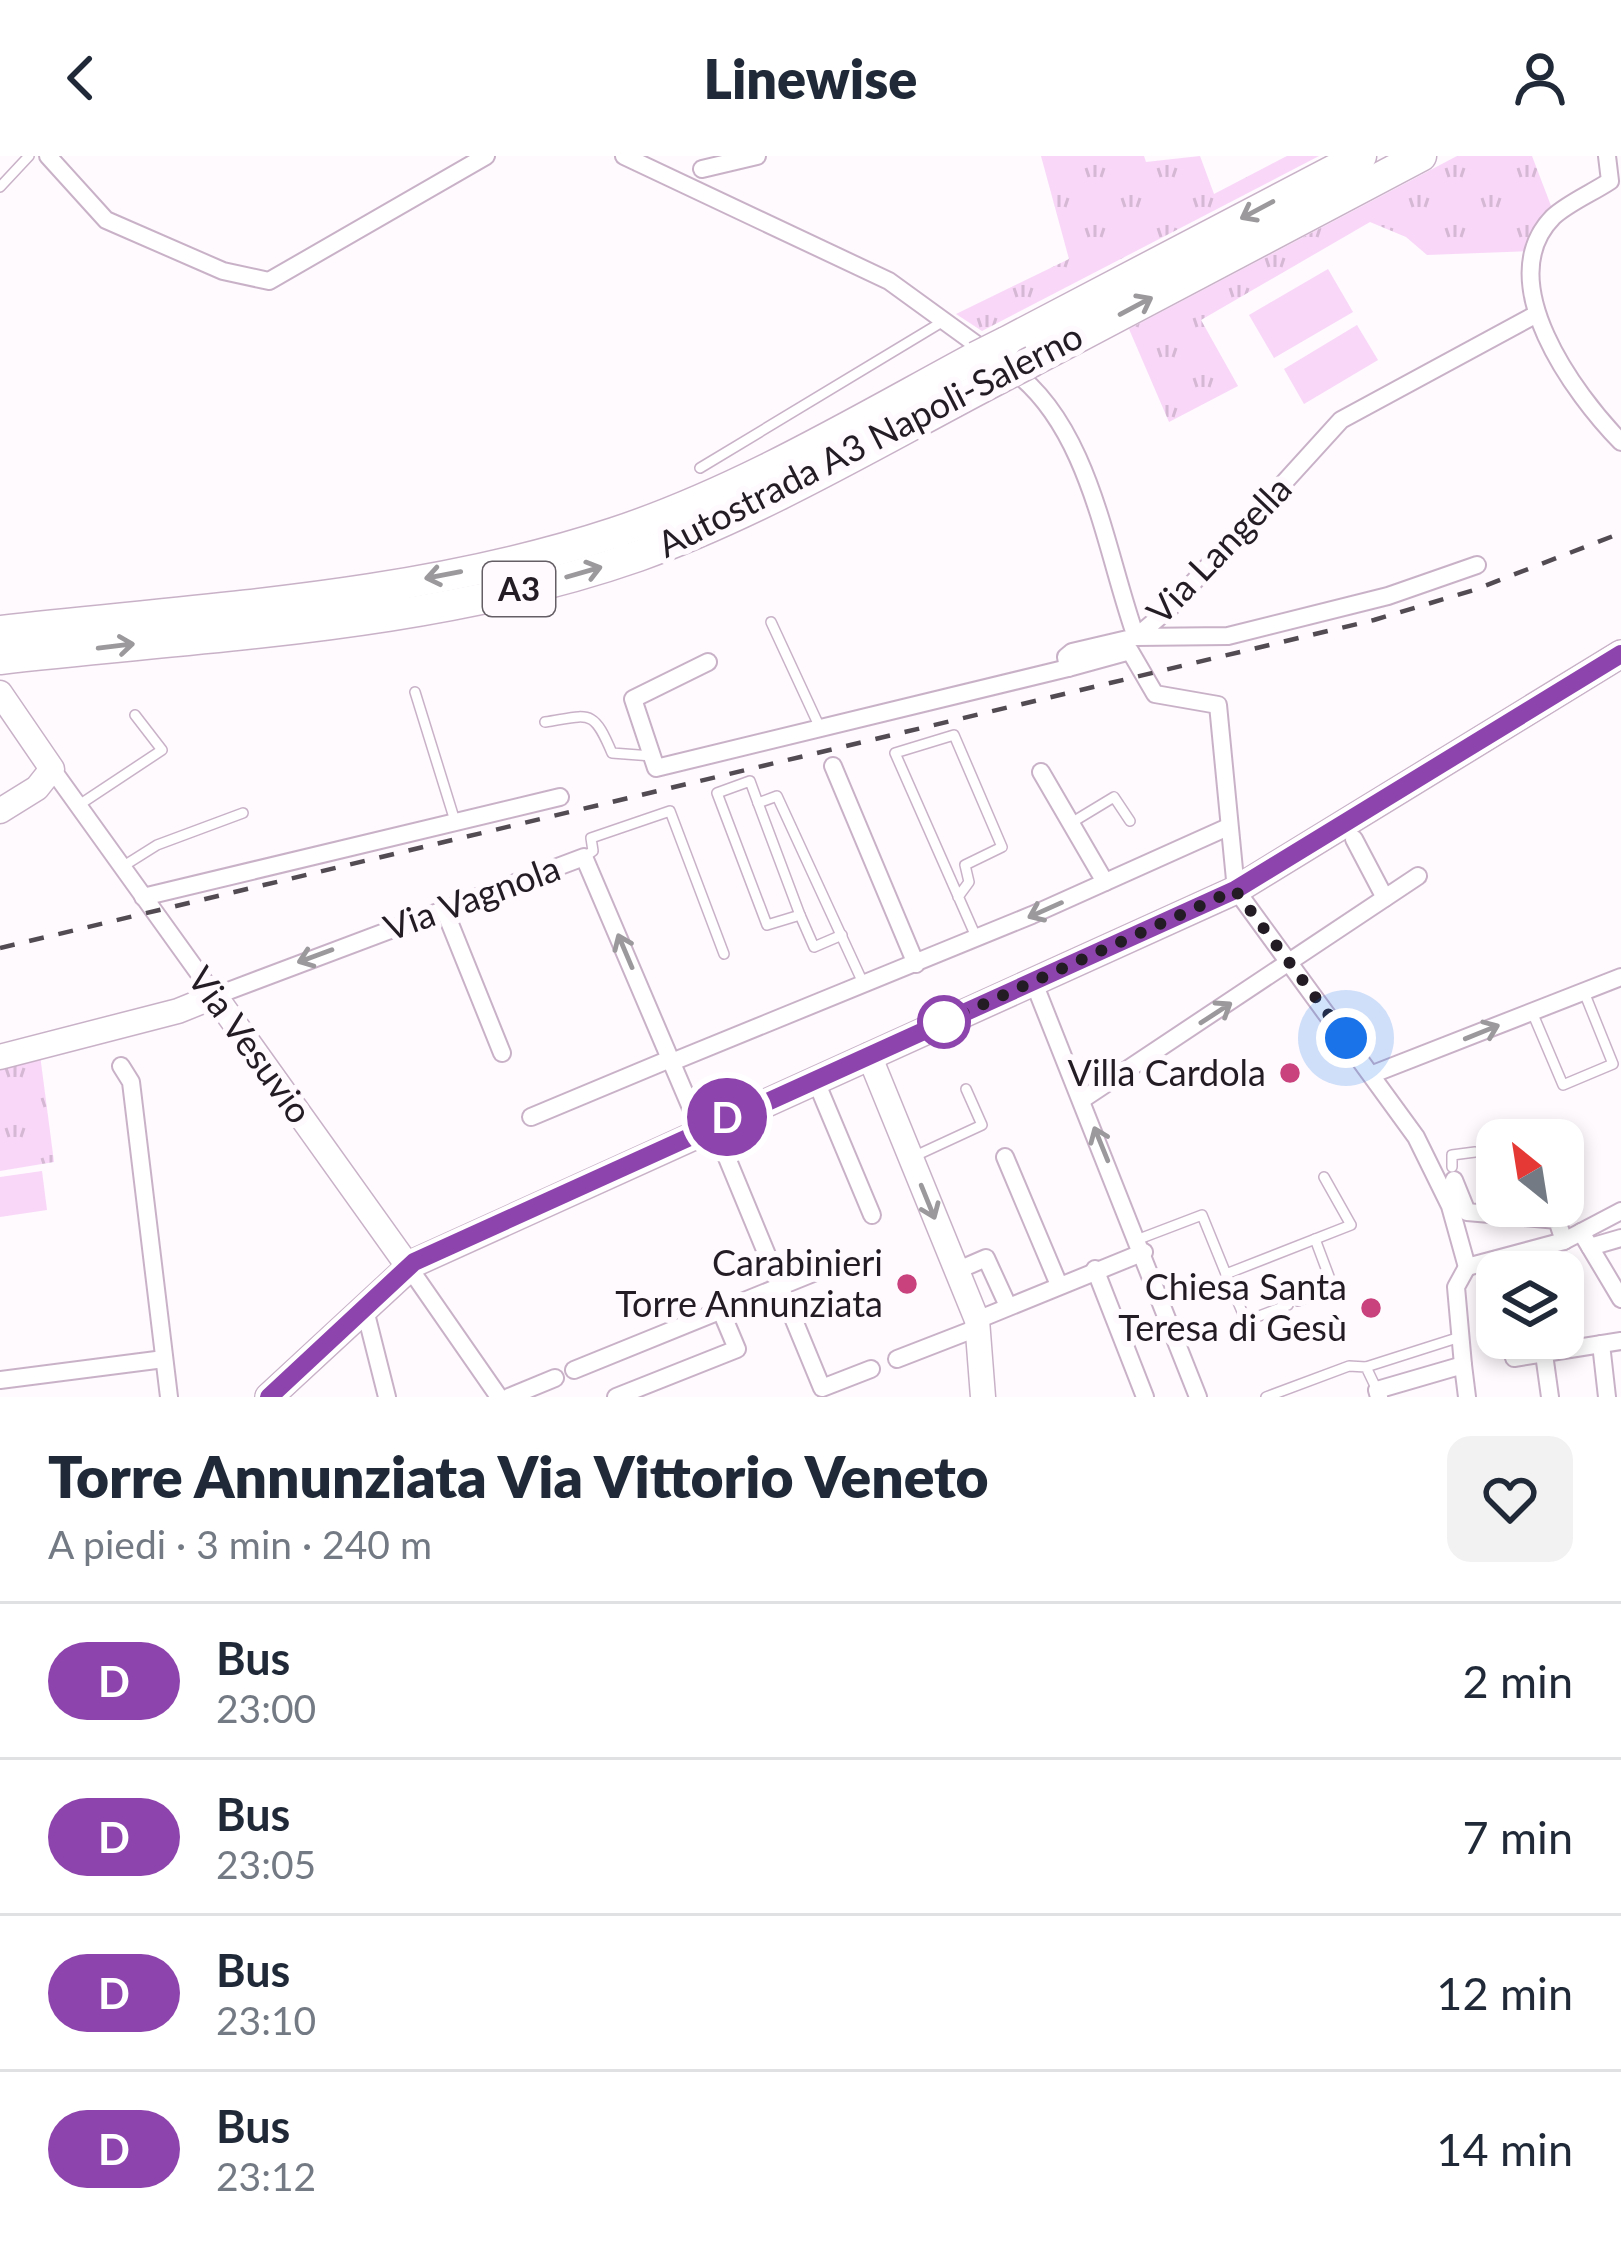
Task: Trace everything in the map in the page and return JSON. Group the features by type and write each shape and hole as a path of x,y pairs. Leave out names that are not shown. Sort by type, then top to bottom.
{"highway":[{"name":"Autostrada A3 Napoli-Salerno","path":"0,659 320,624 457,602 638,556 745,509 987,368 1006,342 1361,156"},
{"name":"Autostrada A3 Napoli-Salerno","path":"0,631 374,587 564,548 731,484 987,368 1033,361 1421,156"}],"main road":[{"path":"269,1397 408,1266 706,1126 1034,982 1228,888 1621,654"}],"street":[{"path":"48,156 106,220 224,271 269,281 486,156"},
{"path":"624,156 847,258 944,320 1049,403 1086,483 1136,637 1072,652 1066,657 1068,668"},
{"path":"704,196 701,162 757,156"},
{"path":"1607,156 1610,182 1553,218 1532,271 1535,315 1583,399 1621,442"},
{"name":"Via Langella","path":"1136,637 1170,608 1341,420 1535,315"},
{"name":"Via Langella","path":"1136,637 1228,636 1388,596 1477,565"},
{"path":"708,662 633,699 656,768 1130,651 1155,694 1218,705 1228,888 1373,1074 1430,1159 1450,1206 1467,1267 1456,1287 1467,1397"},
{"name":"Via Vesuvio","path":"0,693 499,1397"},
{"path":"833,766 916,964"},
{"path":"0,811 37,788 52,769"},
{"path":"1041,772 1105,883"},
{"path":"143,897 560,797"},
{"path":"531,1117 977,939 1225,831"},
{"path":"1354,839 1385,898"},
{"name":"Via Vagnola","path":"215,996 584,856 671,1061 781,1286 822,1388 871,1369"},
{"path":"1083,1100 1418,876"},
{"path":"444,909 502,1053"},
{"path":"1373,1074 1621,977"},
{"path":"1034,982 1198,1397"},
{"path":"2,1051 178,1012 215,996"},
{"path":"869,1054 977,1324 983,1397"},
{"path":"121,1066 131,1082 169,1397"},
{"path":"815,1078 872,1215"},
{"path":"1005,1157 1059,1285"},
{"path":"1453,1173 1467,1212 1476,1212"},
{"path":"1579,1240 1621,1211"},
{"path":"1565,1227 1621,1299"},
{"path":"1467,1267 1579,1240 1621,1238"},
{"path":"897,1359 1142,1246"},
{"path":"956,1271 986,1258 1008,1306"},
{"path":"574,1370 829,1267"},
{"path":"1095,1270 1145,1397"},
{"path":"364,1306 388,1397"},
{"path":"616,1397 737,1349 721,1311"},
{"path":"1584,1348 1621,1341"},
{"path":"1601,1345 1607,1397"},
{"path":"0,1380 164,1359"},
{"path":"1545,1359 1550,1397"},
{"path":"1378,1394 1463,1365"},
{"path":"509,1397 555,1378"}],"lane":[{"path":"0,187 29,156"},
{"path":"700,468 944,320"},
{"path":"771,622 821,730"},
{"path":"415,692 455,821"},
{"path":"79,805 162,750 135,715"},
{"path":"544,722 590,715 598,720 612,753 652,756"},
{"path":"958,897 970,882 965,865 1002,847 954,735 895,753 958,897 977,939"},
{"path":"800,915 767,925 717,793 750,782 814,947 842,934"},
{"path":"758,803 777,796 864,985"},
{"path":"1071,823 1114,797 1130,821"},
{"path":"584,856 593,851 591,838 670,811 724,954"},
{"path":"122,867 157,845 243,813"},
{"path":"1532,1012 1563,1084 1580,1078 1613,1064 1584,992"},
{"path":"910,1158 982,1125 966,1089"},
{"path":"1453,1173 1452,1155 1475,1152"},
{"path":"1226,1274 1351,1225 1324,1177"},
{"path":"1142,1246 1202,1215 1246,1322 1333,1287 1315,1239"},
{"path":"1266,1397 1349,1366 1366,1367 1460,1337"},
{"path":"1366,1367 1378,1394"}],"green space":[{"path":"1041,156 1144,156 1146,162 1200,156 1214,194 1287,156 1319,156 982,331 956,314 1069,259"},
{"path":"1457,156 1532,156 1553,211 1541,220 1530,251 1427,255 1406,237 1370,222 1201,320 1238,386 1169,422 1129,329"},
{"path":"1328,269 1353,312 1274,358 1249,315"},
{"path":"1357,325 1378,360 1304,404 1284,369"},
{"path":"40,1055 54,1162 0,1171 0,1066"},
{"path":"42,1171 47,1210 0,1217 0,1177"}],"railway":[{"path":"0,948 1374,620 1474,590 1621,533"}],"bus line":[{"name":"D","path":"269,1397 414,1262 1250,883 1621,654"}],"place":[{"name":"Villa Cardola","path":"1290,1073"},
{"name":"Carabinieri Torre Annunziata","path":"907,1284"},
{"name":"Chiesa Santa Teresa di Gesù","path":"1371,1308"}],"route":[{"path":"944,1022 1235,890 1346,1038"}]}
